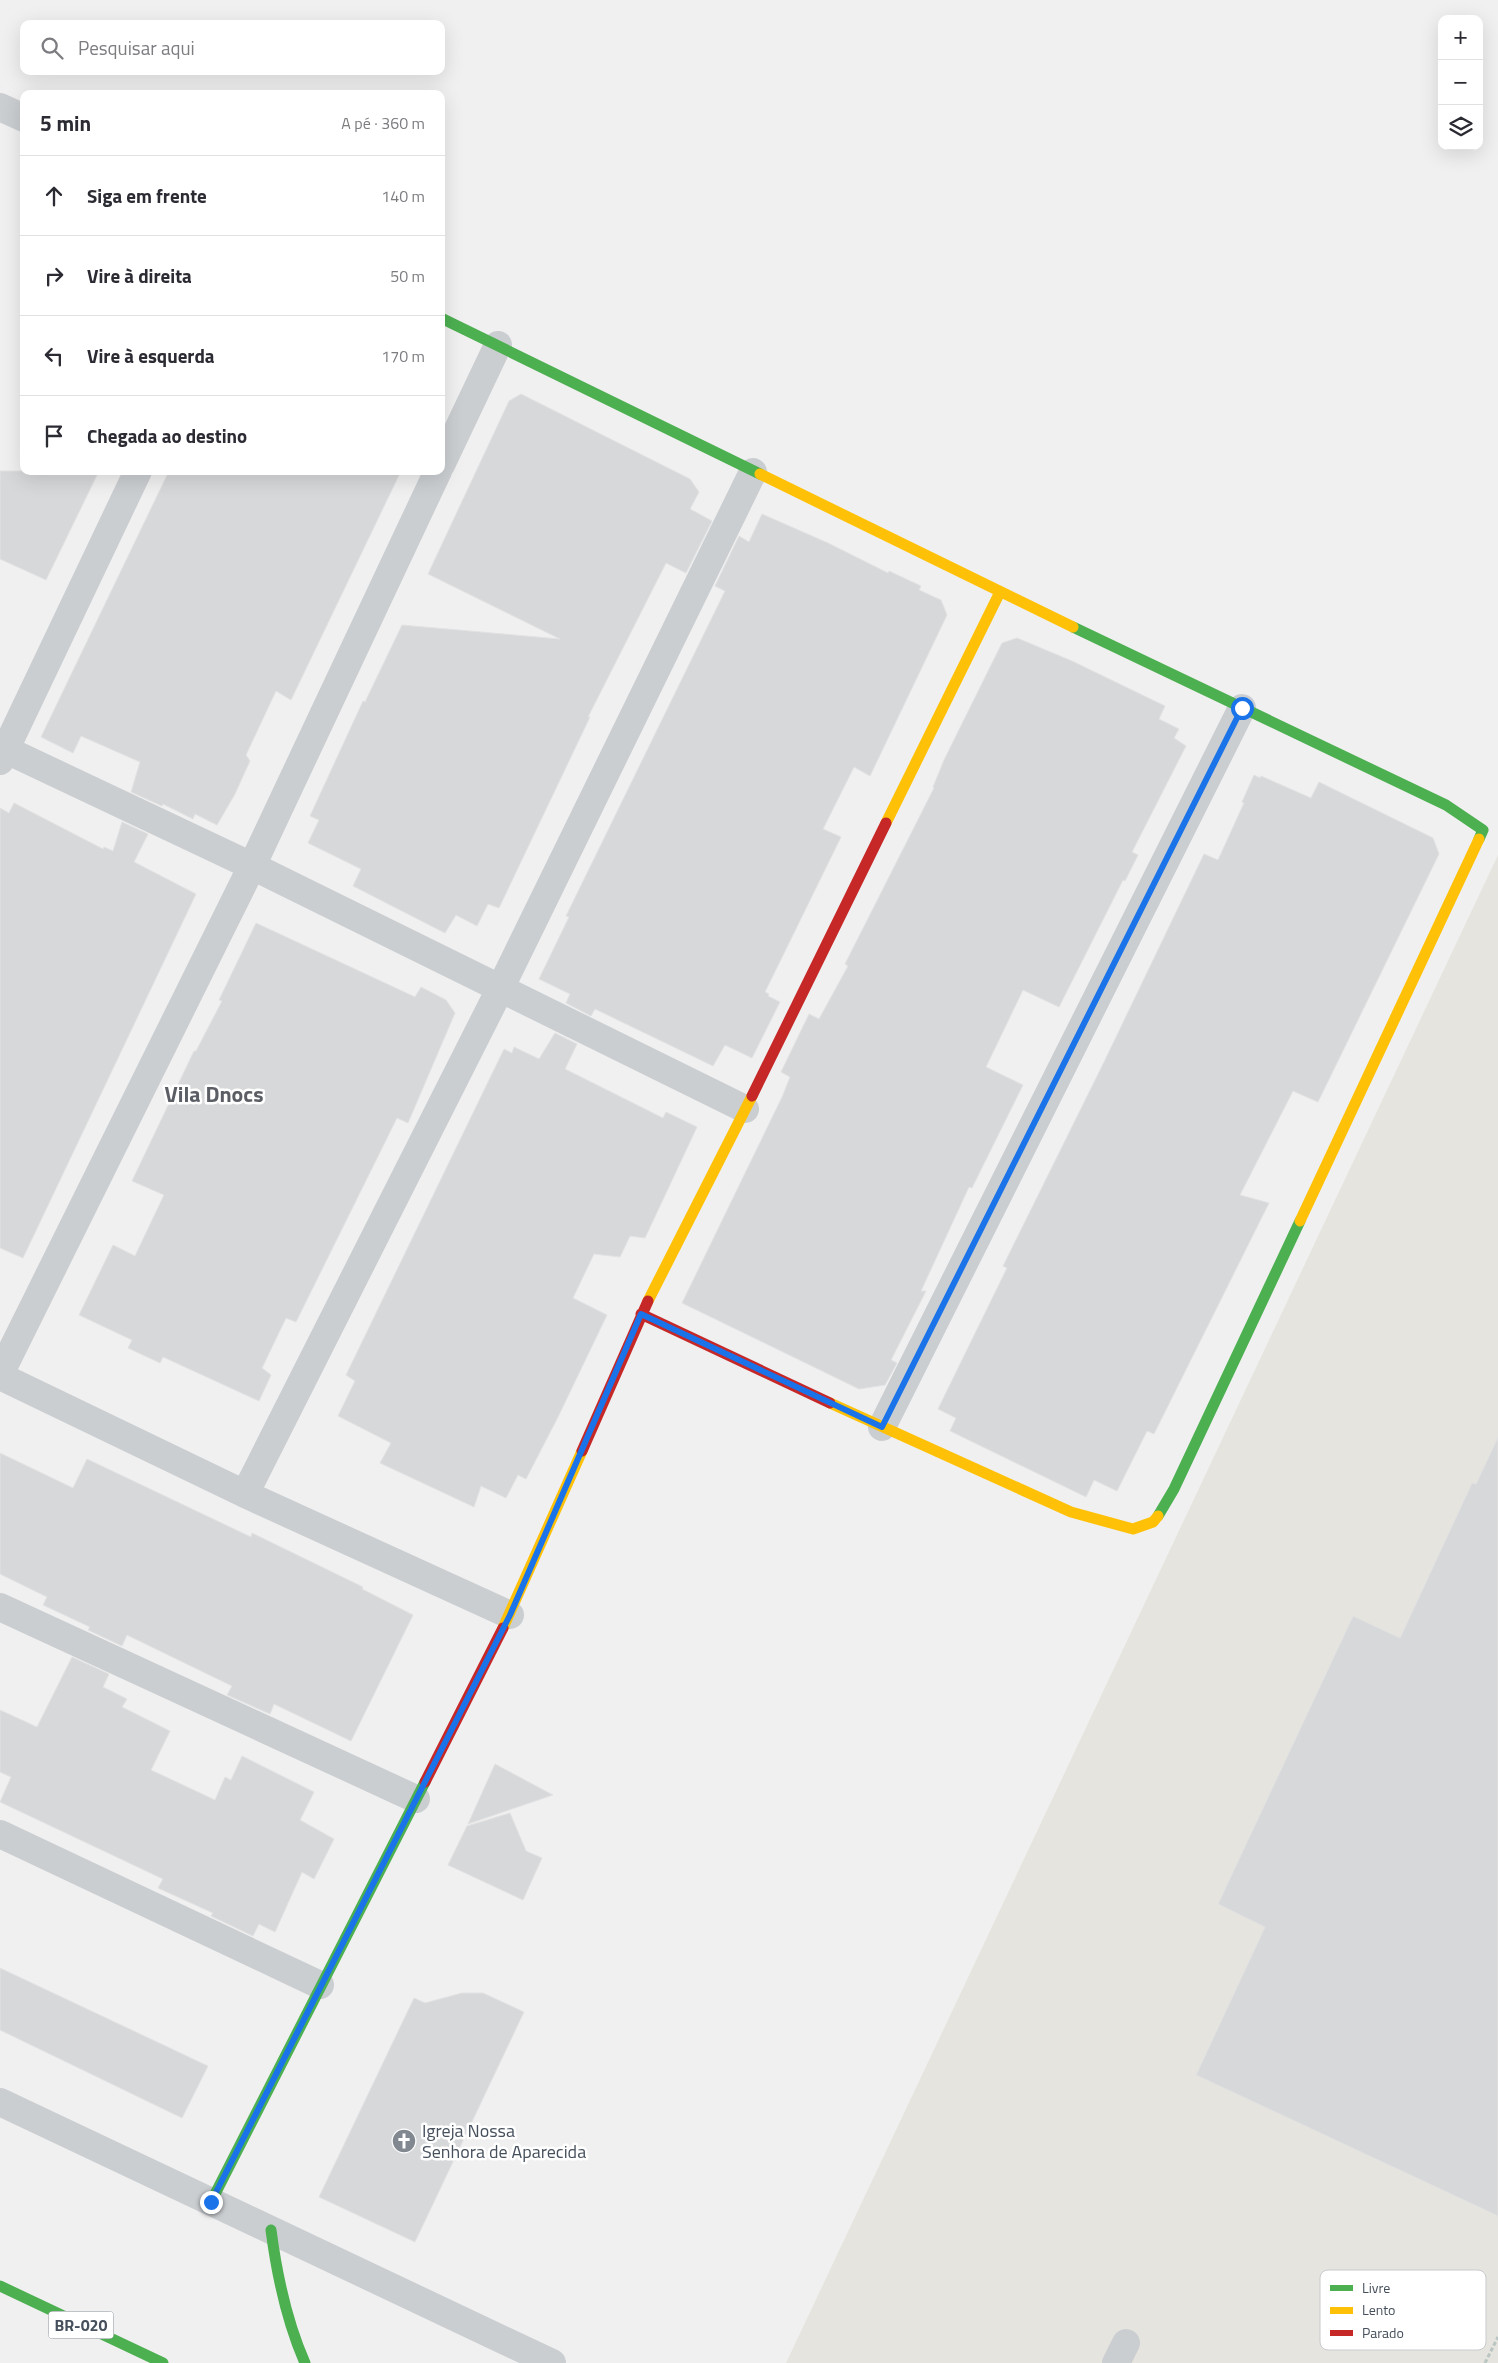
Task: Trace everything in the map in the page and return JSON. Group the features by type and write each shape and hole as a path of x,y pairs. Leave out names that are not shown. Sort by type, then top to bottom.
{"main road":[{"path":"445,320 1000,592 1446,805 1490,836 1174,1489 1162,1511 1153,1522 1133,1529 1071,1512 882,1427 641,1314"},
{"path":"211,2202 510,1615 641,1314 745,1109 1000,592"},
{"path":"271,2230 278,2276 293,2338 305,2363"},
{"name":"BR-020","path":"0,2286 163,2363"}],"street":[{"path":"445,457 498,345"},
{"path":"245,1494 500,989 753,472"},
{"path":"136,475 2,753 252,866 745,1109"},
{"path":"436,475 252,866 0,1375 245,1494 510,1615"},
{"path":"882,1427 1242,708"},
{"path":"0,1608 416,1799"},
{"path":"0,1834 320,1985"},
{"path":"0,2102 552,2363"}],"path":[{"path":"1485,2363 1498,2337"}],"shaded area":[{"path":"1498,855 1498,2363 786,2363"}],"building":[{"path":"521,394 690,479 699,492 690,509 712,521 686,573 666,563 588,717 590,717 499,908 488,904 477,926 456,915 445,933 353,886 361,869 308,843 319,820 310,816 363,701 365,702 402,625 560,639 428,574 509,401"},
{"path":"0,471 20,471 20,475 97,475 46,580 0,559"},
{"path":"167,475 399,475 291,700 276,691 246,755 250,761 235,794 217,825 195,814 193,819 163,804 162,806 131,792 140,762 81,736 73,753 41,737"},
{"path":"762,514 828,543 888,573 889,571 921,586 919,590 941,600 947,615 870,776 854,767 823,829 841,837 765,992 769,994 768,996 780,1002 752,1058 725,1045 713,1066 595,1009 591,1016 566,1003 570,994 539,979 569,917 566,916 725,591 715,586 739,536 749,542"},
{"path":"1017,638 1072,661 1165,706 1159,719 1179,729 1174,738 1186,746 1132,852 1138,855 1125,881 1123,880 1059,1007 1023,990 986,1067 1023,1085 972,1188 969,1187 921,1291 926,1291 891,1360 897,1363 885,1385 859,1389 682,1303 783,1095 790,1077 781,1072 809,1014 819,1019 848,966 845,964 934,788 944,760 1002,643"},
{"path":"1254,775 1260,778 1261,776 1311,798 1319,782 1433,838 1439,854 1318,1102 1293,1091 1240,1195 1269,1203 1154,1434 1147,1431 1117,1491 1094,1480 1086,1497 950,1431 956,1418 938,1409 1007,1268 1003,1266 1204,854 1218,860 1244,803 1242,802"},
{"path":"14,803 103,849 104,847 113,851 122,822 148,834 134,862 196,894 23,1258 0,1248 0,808 9,813"},
{"path":"256,923 415,997 421,987 446,1000 455,1013 408,1123 397,1118 296,1322 286,1318 262,1368 271,1375 259,1401 163,1357 160,1363 128,1348 132,1340 79,1315 113,1245 135,1256 164,1195 132,1181 194,1051 196,1051 222,1001 219,1000"},
{"path":"555,1033 577,1044 565,1069 663,1118 666,1112 697,1127 645,1238 630,1236 620,1257 594,1254 573,1298 607,1315 526,1479 518,1475 506,1498 481,1486 474,1507 380,1463 391,1443 338,1416 355,1381 346,1375 504,1049 512,1053 514,1047 539,1059"},
{"path":"1498,1437 1498,2216 1196,2075 1265,1927 1218,1904 1353,1616 1400,1638 1472,1483 1476,1484"},
{"path":"0,1453 73,1488 87,1459 251,1537 252,1533 363,1587 362,1589 413,1615 351,1741 274,1704 270,1714 227,1695 232,1686 127,1635 122,1646 88,1630 90,1627 43,1605 47,1597 0,1574"},
{"path":"72,1657 109,1674 103,1687 127,1699 122,1707 170,1731 151,1770 215,1800 225,1777 231,1780 242,1756 314,1792 300,1820 334,1839 314,1879 302,1872 275,1932 259,1924 253,1936 211,1916 213,1913 158,1888 163,1879 0,1802 11,1777 0,1772 0,1710 37,1727"},
{"path":"495,1764 553,1795 468,1824"},
{"path":"510,1813 526,1851 542,1858 523,1900 448,1865 467,1826"},
{"path":"0,1968 208,2066 182,2118 0,2030"},
{"name":"Igreja Nossa Senhora de Aparecida","path":"462,1993 483,1993 524,2012 415,2242 319,2197 414,1998 425,2003"}],"traffic: fast":[{"path":"445,320 760,474"},
{"path":"1073,627 1446,805 1483,830 1479,839"},
{"path":"1158,1516 1174,1489 1300,1221"},
{"path":"211,2202 425,1782"},
{"path":"271,2230 283,2298 298,2347 305,2363"},
{"path":"0,2286 163,2363"}],"traffic: slow":[{"path":"760,474 1073,627"},
{"path":"886,823 1000,592"},
{"path":"1300,1221 1479,839"},
{"path":"648,1301 752,1096"},
{"path":"830,1403 1071,1512 1133,1529 1153,1522 1158,1516"},
{"path":"503,1628 582,1451"}],"traffic: jam":[{"path":"752,1096 886,823"},
{"path":"582,1451 648,1301"},
{"path":"641,1314 830,1403"},
{"path":"425,1782 503,1628"}],"place":[{"name":"Igreja Nossa Senhora de Aparecida","path":"404,2141"}],"district":[{"name":"Vila Dnocs","path":"214,1094"}],"route":[{"path":"211,2202 510,1615 641,1314 882,1427 1242,708"}]}
